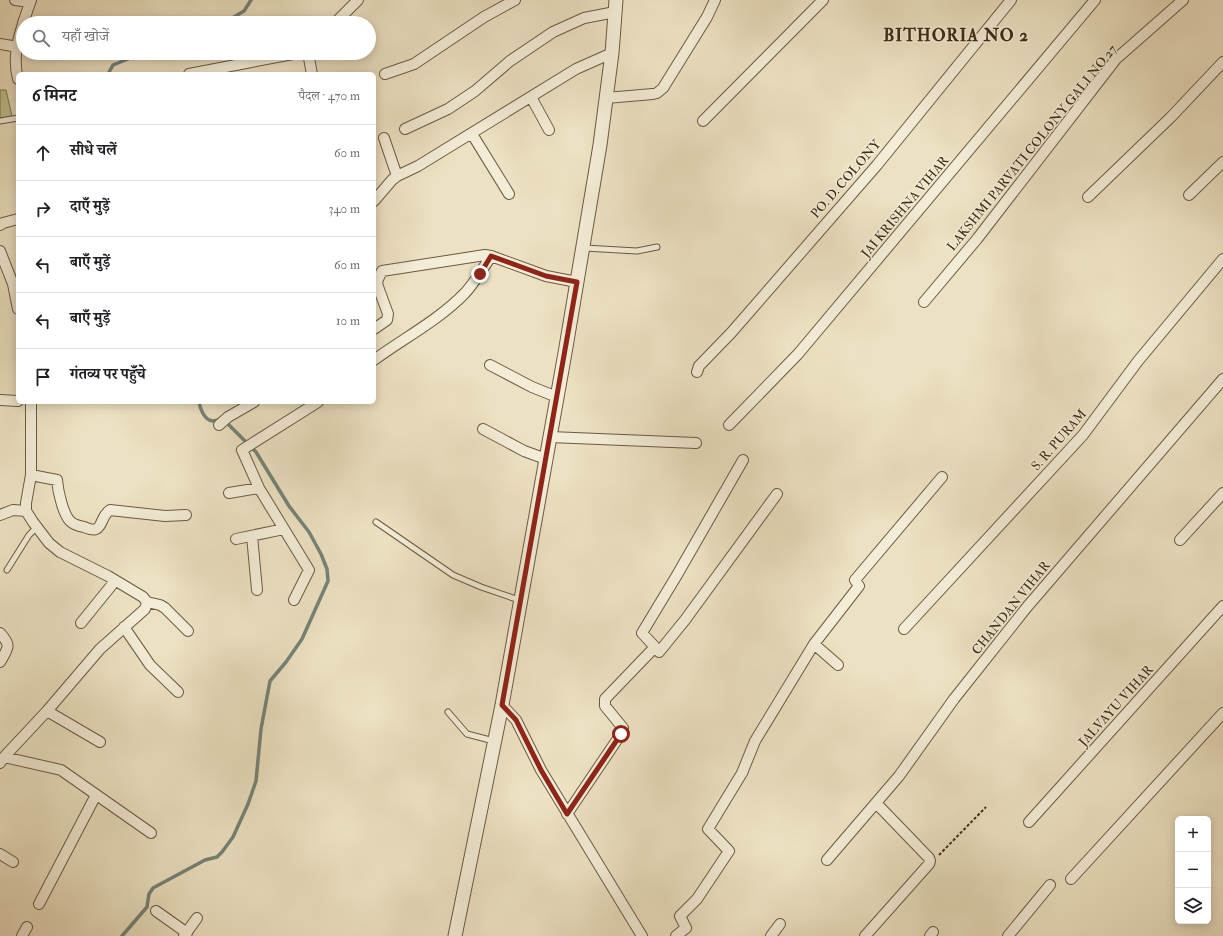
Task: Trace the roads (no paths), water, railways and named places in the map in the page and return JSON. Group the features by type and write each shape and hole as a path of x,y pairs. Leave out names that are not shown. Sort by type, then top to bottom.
{"street":[{"path":"15,0 30,1 25,16"},
{"path":"342,16 358,0"},
{"path":"385,74 414,64 484,17 515,0"},
{"path":"606,98 652,94 657,93 663,88 707,17 715,0"},
{"path":"703,121 823,0"},
{"name":"PO. D. COLONY","path":"698,372 699,366 731,333 877,165 1011,0"},
{"name":"JAI KRISHNA VIHAR","path":"729,425 798,354 1095,0"},
{"name":"LAKSHMI PARVATI COLONY GALI NO 27","path":"924,302 977,239 1116,59 1183,0"},
{"path":"405,129 448,109 475,91 510,61 553,32 616,6 612,53 600,145 583,248 502,705 455,936"},
{"path":"0,44 16,47"},
{"path":"376,199 397,176 418,166 472,134 576,69 612,53"},
{"path":"16,56 15,60 17,72"},
{"path":"199,72 262,60"},
{"path":"309,60 312,72"},
{"path":"1088,197 1171,117 1223,62"},
{"path":"531,97 549,130"},
{"path":"472,134 509,194"},
{"path":"384,138 397,176"},
{"path":"1189,195 1223,162"},
{"path":"0,226 3,223 16,220"},
{"path":"0,251 13,284 16,299"},
{"path":"376,328 388,320 388,314 378,284 378,279 382,272 481,256 491,256 546,276 577,282"},
{"path":"376,359 447,310 466,292 480,274 491,256"},
{"name":"S. R. PURAM","path":"904,629 1083,435 1138,361 1223,259"},
{"path":"490,364 532,387 557,397"},
{"name":"CHANDAN VIHAR","path":"827,860 899,776 954,699 1027,607 1223,379"},
{"path":"0,400 16,401"},
{"path":"29,404 31,475 26,511 37,527 49,543 60,552 116,581 143,597 148,602 165,608 188,631"},
{"path":"219,425 228,417 251,404"},
{"path":"294,600 309,570 259,488 242,450 315,404"},
{"path":"483,429 524,451 546,459"},
{"path":"550,437 696,444"},
{"path":"743,460 642,633 659,652 685,620 777,494"},
{"path":"31,475 57,480 59,495 68,520 74,525 93,530 99,527 106,513 110,510 164,516 186,515"},
{"path":"676,936 686,928 680,916 697,899 729,851 708,830 742,773 755,740 814,644 859,586 855,580 942,477"},
{"path":"229,493 259,488"},
{"path":"1180,540 1223,493"},
{"path":"0,515 13,510 26,511"},
{"path":"236,539 284,529"},
{"path":"252,536 257,590"},
{"path":"81,623 116,581"},
{"path":"2,760 47,711 100,649 145,609 148,602"},
{"name":"JALVAYU VIHAR","path":"1029,822 1223,606"},
{"path":"124,627 150,665 178,692"},
{"path":"0,634 6,640 8,645 0,662"},
{"path":"814,644 838,665"},
{"path":"567,814 621,734 623,728 605,706 605,699 655,647"},
{"path":"502,705 516,720 541,770 642,936"},
{"path":"47,711 100,742"},
{"path":"1071,879 1223,713"},
{"path":"2,760 61,770 151,833"},
{"path":"39,904 96,795"},
{"path":"865,936 929,864 930,861 929,858 876,803"},
{"path":"0,854 13,862"},
{"path":"1008,936 1050,885"},
{"path":"156,911 186,934 197,918"},
{"path":"771,936 780,924"},
{"path":"22,936 27,927"}],"lane":[{"path":"0,121 16,118"},
{"path":"583,248 637,251 657,247"},
{"path":"376,522 453,575 481,587 520,600"},
{"path":"7,570 29,535 37,527"},
{"path":"448,712 467,734 494,741"}],"waterway":[{"path":"236,16 244,11 251,0"},
{"path":"109,72 113,65 126,60"},
{"path":"200,404 205,417 212,421 220,419"},
{"path":"122,936 147,907 149,894 153,888 205,860 217,857 233,837 248,804 256,781 261,729 270,681 286,662 302,639 328,581 327,569 309,532 289,506 256,452 225,421"}],"district":[{"name":"BITHORIA NO 2","path":"956,35"}]}
